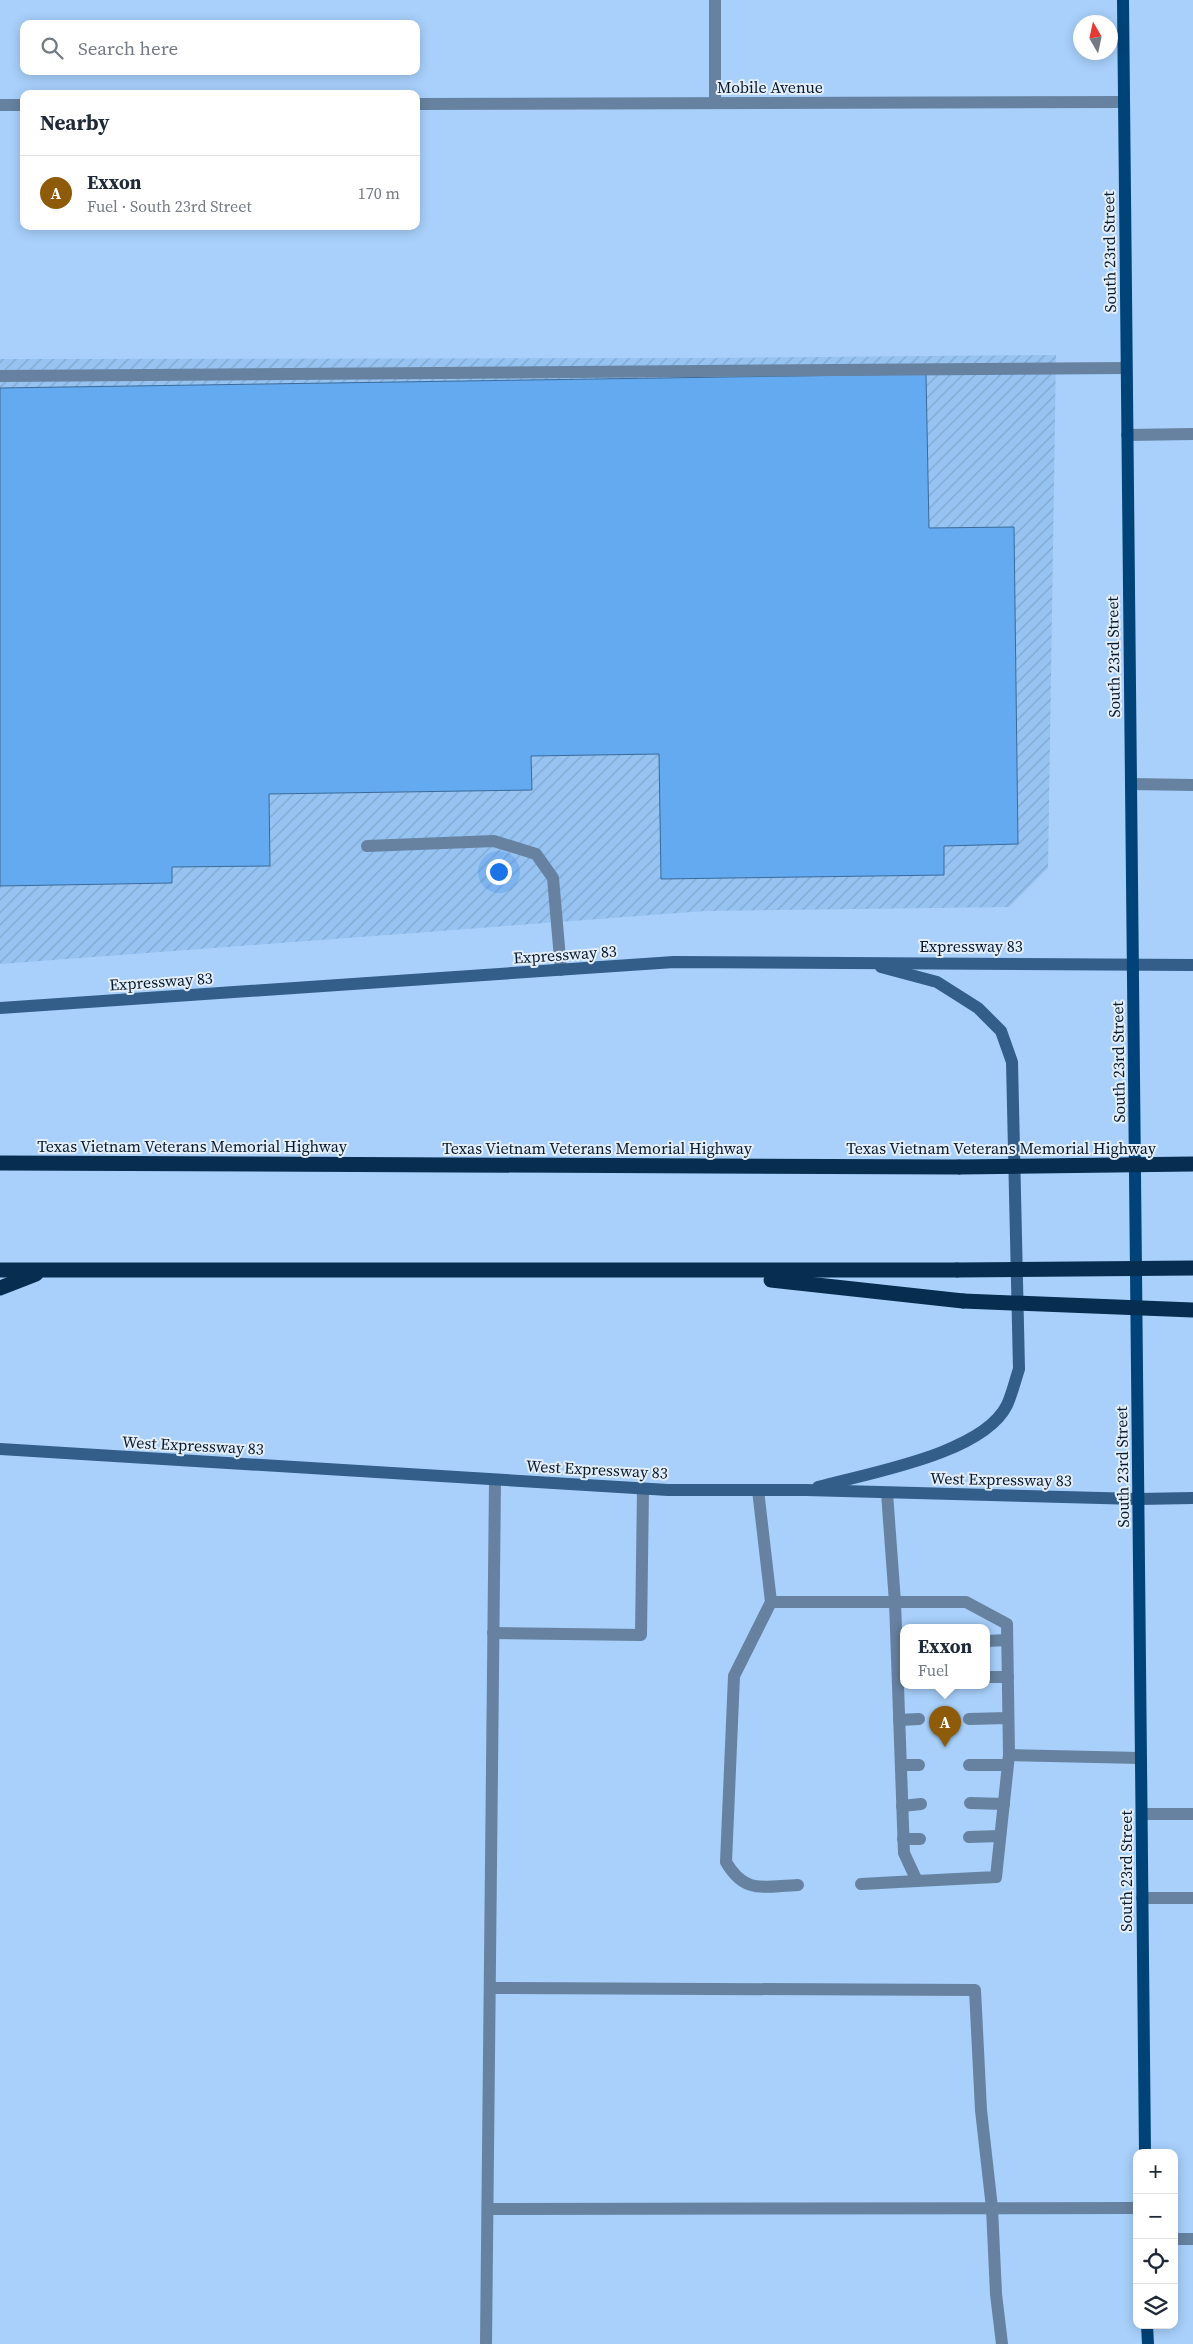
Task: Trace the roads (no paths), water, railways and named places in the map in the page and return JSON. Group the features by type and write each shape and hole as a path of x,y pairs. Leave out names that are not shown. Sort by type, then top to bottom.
{"highway":[{"name":"Texas Vietnam Veterans Memorial Highway","path":"0,1163 959,1167 1193,1164"},
{"path":"0,1270 703,1272 1193,1268"},
{"path":"0,1288 44,1270"},
{"path":"703,1272 963,1301 1193,1310"}],"main road":[{"name":"South 23rd Street","path":"1123,0 1145,2149"},
{"name":"Expressway 83","path":"0,1008 674,962 1133,963 1193,965"},
{"path":"806,1490 947,1451 983,1433 1006,1406 1019,1369 1012,1062 1001,1031 978,1008 937,982 863,962"},
{"name":"West Expressway 83","path":"0,1449 643,1489 806,1490 1138,1499 1193,1498"},
{"path":"1148,2329 1148,2344"}],"street":[{"path":"715,0 715,103"},
{"name":"Mobile Avenue","path":"420,104 1124,102"},
{"path":"0,105 20,105"},
{"path":"0,376 1126,368"},
{"path":"1127,434 1193,434"},
{"path":"1131,784 1193,785"},
{"path":"367,846 494,841 536,854 553,878 561,970"},
{"path":"486,2344 494,1480"},
{"path":"493,1633 641,1635 643,1489"},
{"path":"758,1490 771,1602 734,1676 726,1862 735,1877 748,1886 798,1885"},
{"path":"887,1493 895,1602 900,1642"},
{"path":"771,1602 966,1602 1006,1624 1008,1760 996,1878 861,1884"},
{"path":"990,1640 1007,1640"},
{"path":"990,1677 1008,1677"},
{"path":"901,1689 899,1720 904,1853 917,1881"},
{"path":"968,1718 1008,1718"},
{"path":"899,1720 919,1719"},
{"path":"969,1764 1008,1760 1142,1758"},
{"path":"901,1765 919,1765"},
{"path":"970,1803 1004,1804"},
{"path":"902,1806 921,1804"},
{"path":"1142,1814 1193,1814"},
{"path":"969,1837 1000,1836"},
{"path":"904,1840 920,1839"},
{"path":"1142,1898 1193,1898"},
{"path":"490,1988 975,1990 981,2110 992,2208 996,2294 1002,2344"},
{"path":"488,2209 1133,2208"},
{"path":"1178,2239 1193,2239"}],"place":[{"name":"Exxon","path":"945,1747"}]}
